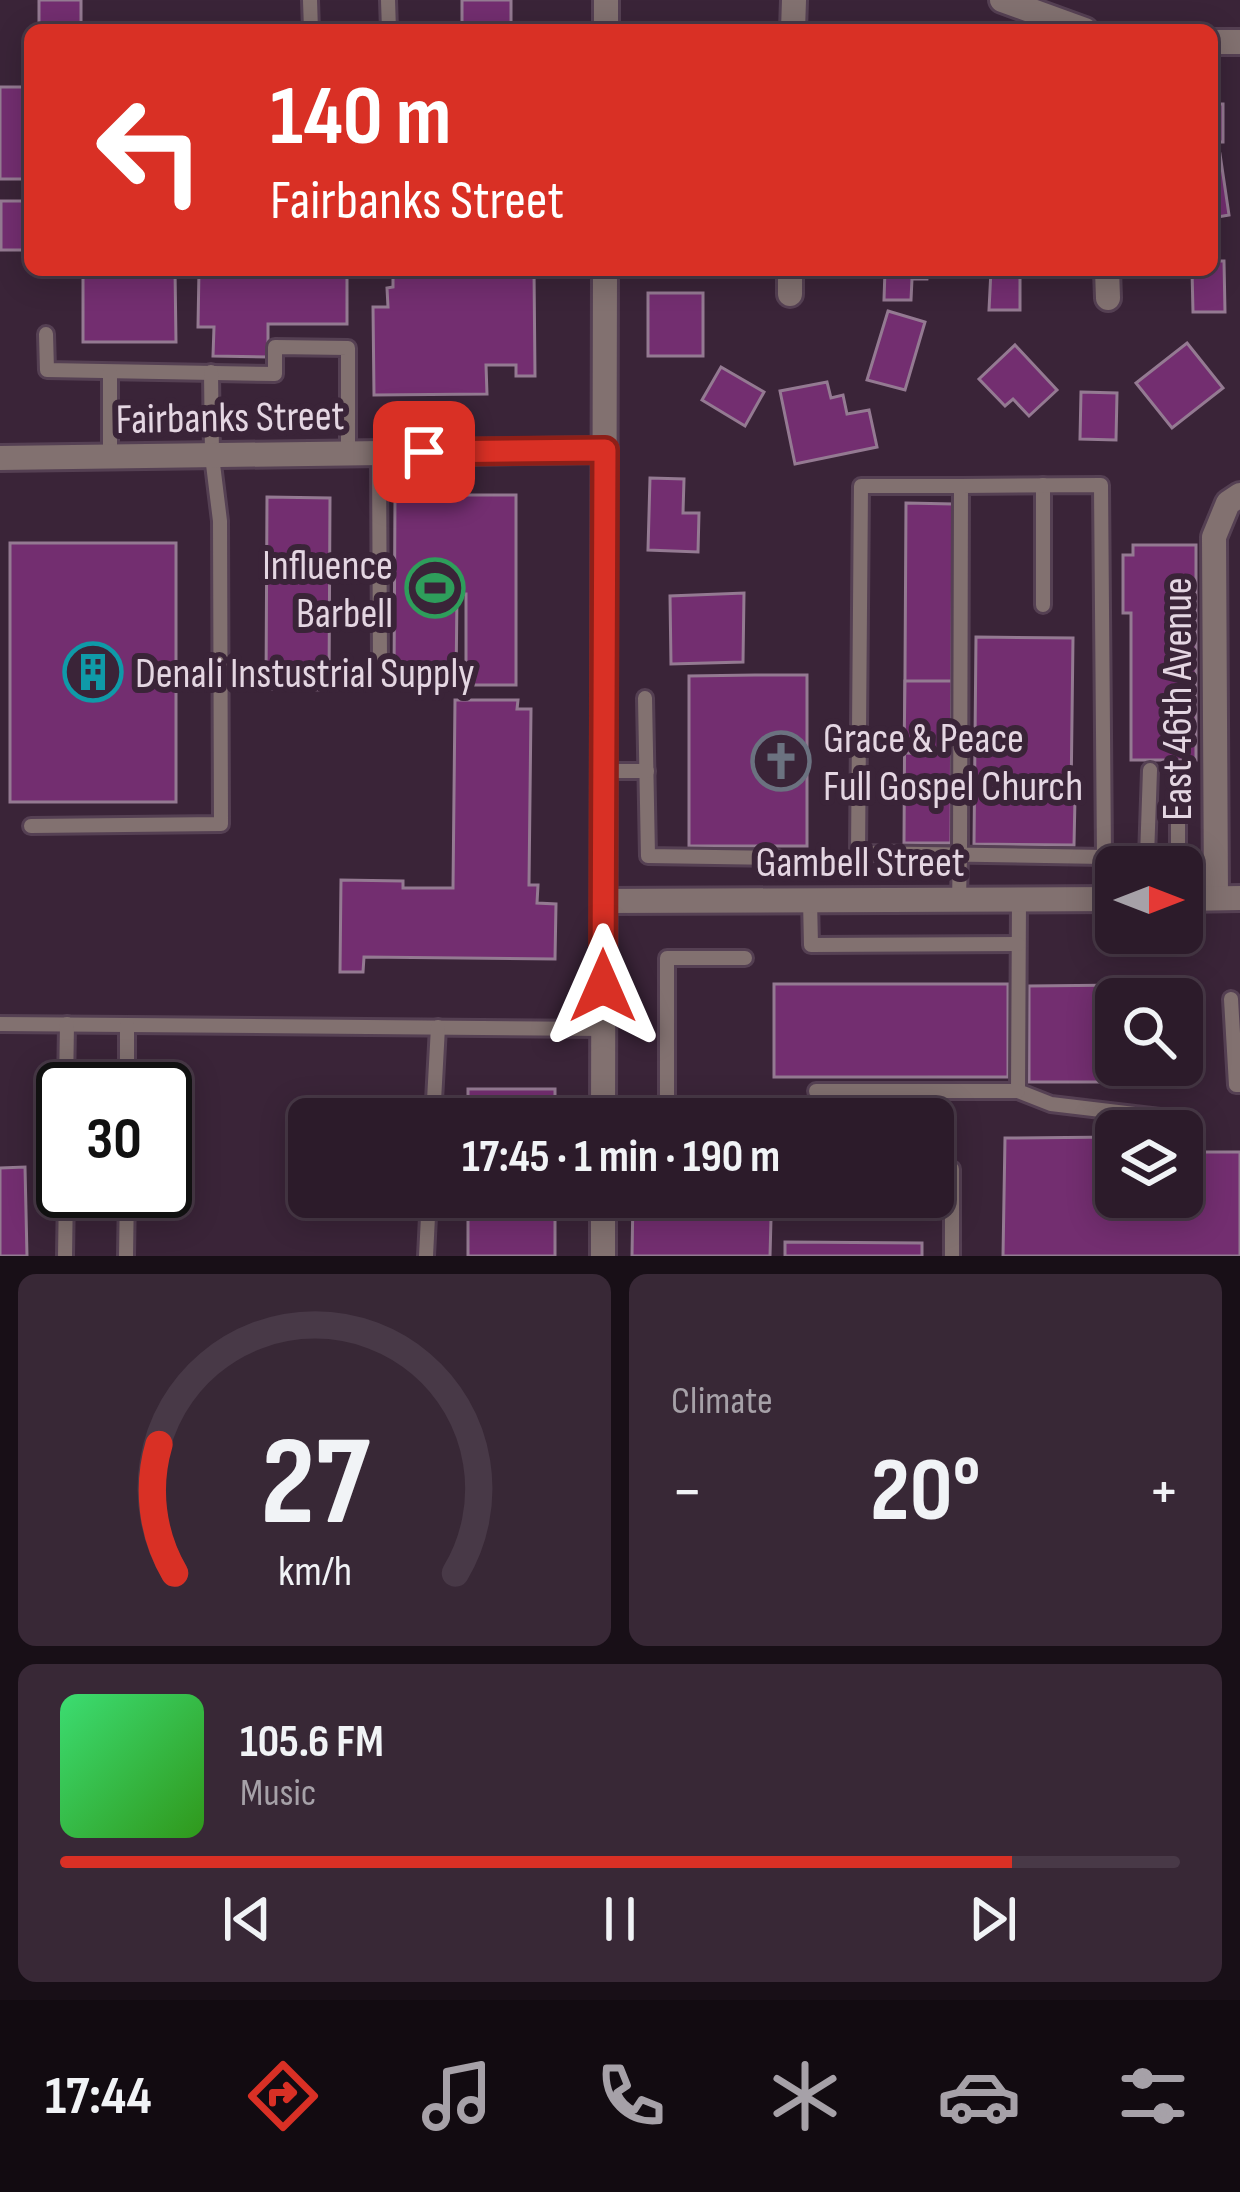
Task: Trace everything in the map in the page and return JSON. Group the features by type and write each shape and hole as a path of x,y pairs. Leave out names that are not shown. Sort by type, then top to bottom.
{"street":[{"path":"1017,3 1070,24"},
{"path":"603,1098 605,276"},
{"path":"1107,276 1108,298"},
{"name":"Fairbanks Street","path":"0,458 605,450"},
{"name":"East 46th Avenue","path":"1228,898 1214,536 1234,499"},
{"name":"Gambell Street","path":"604,901 1095,899"},
{"path":"603,1218 603,1256"}],"lane":[{"path":"46,334 47,370 275,374 275,347 348,348 348,452"},
{"path":"110,372 110,457"},
{"path":"32,826 221,824 220,520 212,457 212,373"},
{"path":"379,453 380,661"},
{"path":"1043,484 1043,605"},
{"path":"1095,857 858,853 861,486 1101,485 1104,846"},
{"path":"959,899 961,486"},
{"path":"645,698 648,856 777,859"},
{"path":"1147,846 1150,770"},
{"path":"604,771 647,771"},
{"path":"1178,773 1178,846"},
{"path":"1018,1091 1019,899"},
{"path":"811,900 811,945 1018,944"},
{"path":"668,1098 667,958 745,958"},
{"path":"1231,999 1236,1084 1240,1085"},
{"path":"0,1024 603,1029"},
{"path":"66,1062 67,1024"},
{"path":"127,1062 128,1024"},
{"path":"434,1098 438,1027"},
{"path":"817,1091 1018,1091 1051,1104 1101,1110"},
{"path":"65,1256 66,1218"},
{"path":"126,1256 127,1218"},
{"path":"426,1256 428,1218"},
{"path":"952,1218 952,1256"}],"building":[{"path":"39,0 81,0 81,24 39,24"},
{"path":"462,0 511,0 511,24 462,24"},
{"path":"0,87 24,87 24,179 0,179"},
{"path":"1218,104 1223,104 1223,142 1218,142"},
{"path":"1218,154 1229,215 1218,217"},
{"path":"1,201 24,201 24,250 1,250"},
{"path":"1218,261 1224,261 1225,312 1193,312 1192,276 1218,276"},
{"path":"83,276 175,276 176,342 83,342"},
{"path":"199,276 347,276 347,324 268,324 268,357 213,356 214,327 198,327"},
{"path":"393,276 534,276 535,376 516,376 516,365 486,365 487,394 374,395 373,307 388,307 387,288 393,287"},
{"path":"885,276 927,276 912,279 911,300 884,300"},
{"path":"991,276 1020,276 1020,310 989,310"},
{"path":"648,293 703,293 703,356 648,356"},
{"path":"888,311 925,322 905,390 867,380"},
{"path":"1187,343 1223,388 1172,428 1136,383"},
{"path":"1015,345 1057,390 1029,416 1013,399 1005,406 979,379"},
{"path":"721,367 764,392 745,426 702,400"},
{"path":"827,382 831,398 843,395 847,414 869,410 877,447 795,464 780,391"},
{"path":"1081,392 1117,393 1116,440 1080,439"},
{"path":"650,478 684,479 683,513 699,513 698,552 648,550"},
{"path":"516,495 516,685 466,685 466,594 457,594 456,683 394,683 395,497"},
{"path":"267,497 330,498 329,690 266,689"},
{"path":"906,503 953,504 951,843 904,843"},
{"name":"Denali Instustrial Supply","path":"10,543 176,543 176,802 10,802"},
{"path":"1133,545 1196,545 1196,760 1131,760 1131,613 1123,613 1123,555 1133,555"},
{"path":"744,593 743,662 671,664 670,596"},
{"path":"976,637 1073,638 1074,845 974,844"},
{"path":"807,675 807,846 689,846 689,676"},
{"path":"905,681 952,681 951,754 904,753"},
{"path":"455,700 518,700 517,709 531,709 529,885 538,885 537,903 556,904 555,959 364,957 363,972 340,972 341,880 453,888"},
{"path":"774,984 1008,984 1008,1077 774,1077"},
{"path":"1095,985 1095,1082 1029,1082 1029,986"},
{"path":"468,1089 555,1089 555,1098 468,1098"},
{"path":"1095,1137 1095,1218 1203,1218 1203,1152 1240,1152 1240,1256 1003,1256 1005,1138"},
{"path":"25,1167 27,1256 0,1256 0,1168"},
{"path":"468,1218 555,1218 555,1256 468,1256"},
{"path":"633,1218 771,1219 770,1256 632,1256"},
{"path":"785,1242 922,1243 922,1256 785,1256"}],"place":[{"name":"Influence Barbell","path":"435,588"},
{"name":"Denali Instustrial Supply","path":"93,672"},
{"name":"Grace & Peace Full Gospel Church","path":"781,761"}],"route":[{"path":"424,452 605,450 603,986"}]}
